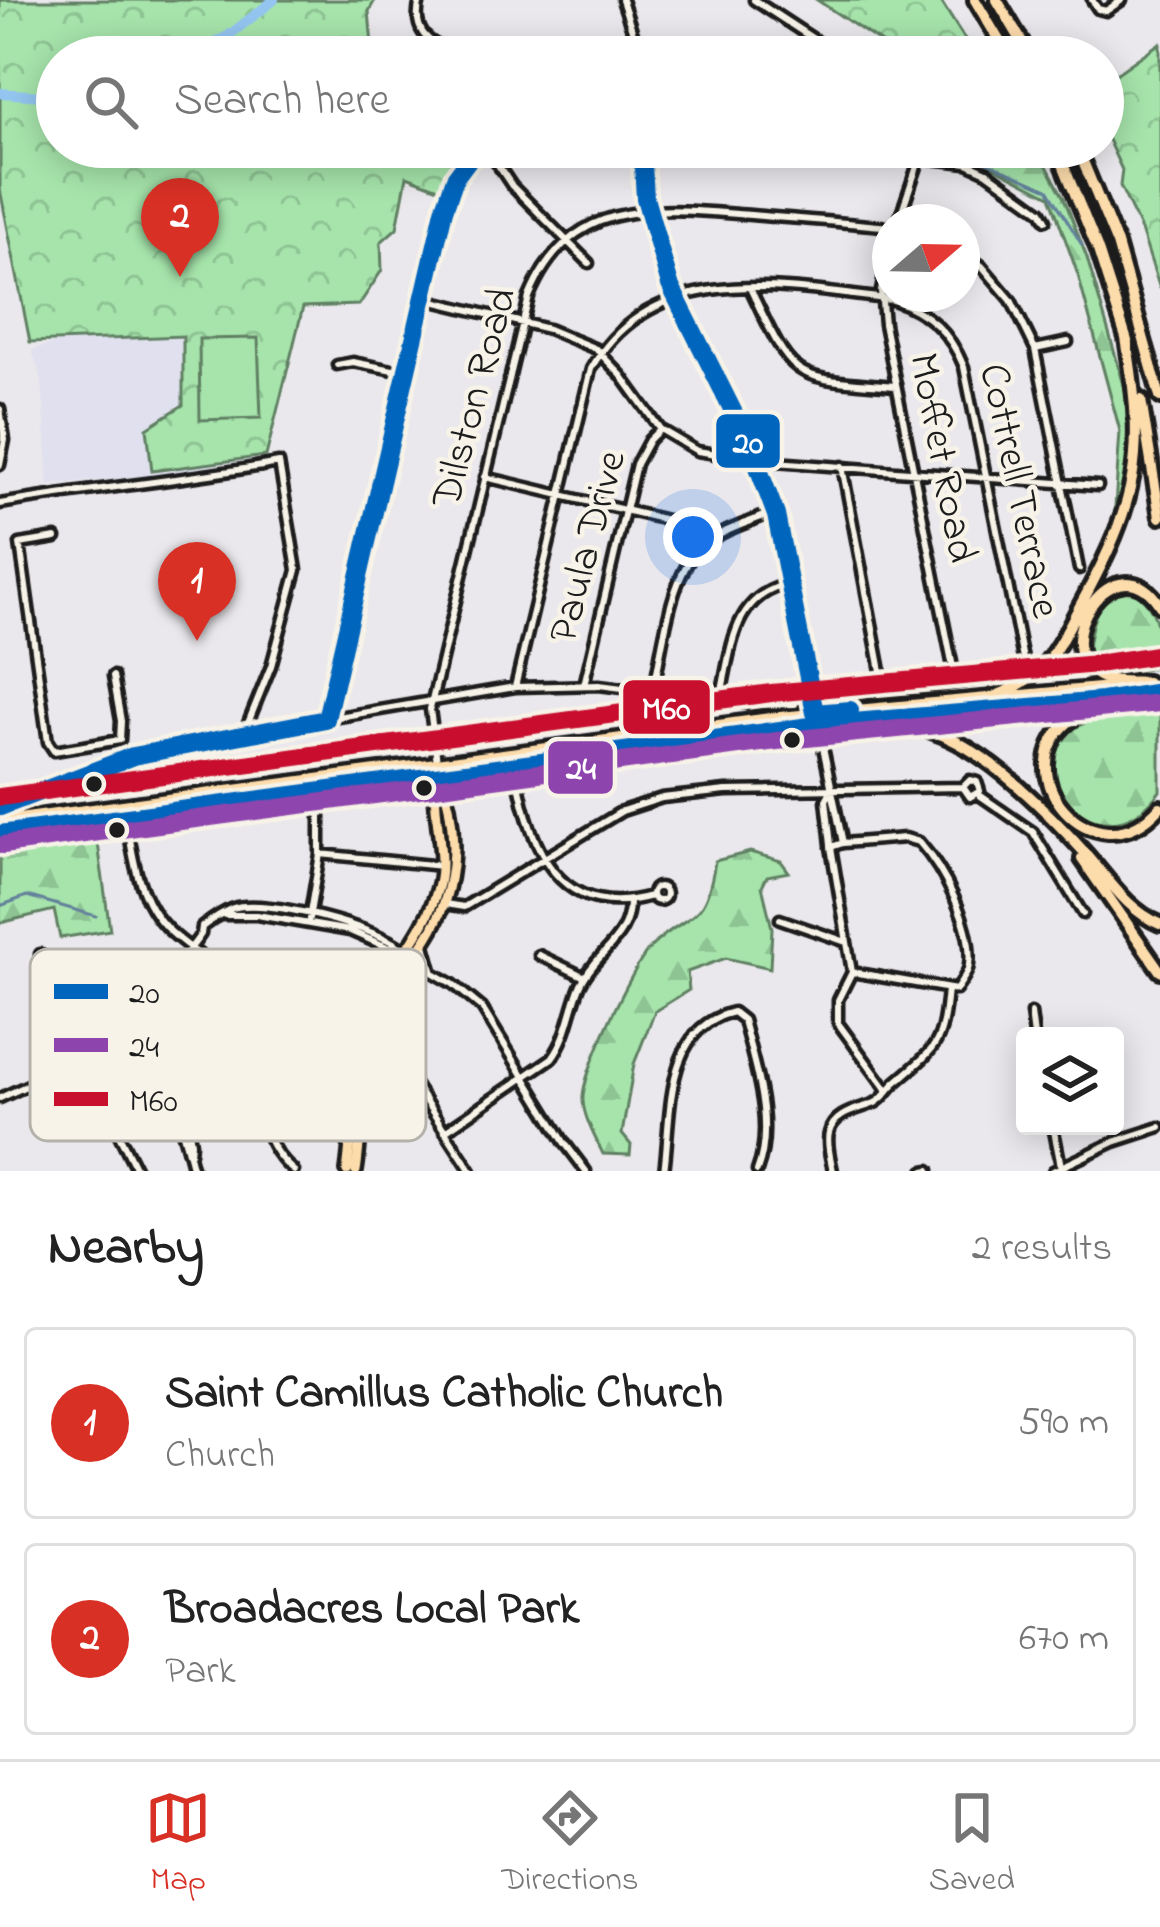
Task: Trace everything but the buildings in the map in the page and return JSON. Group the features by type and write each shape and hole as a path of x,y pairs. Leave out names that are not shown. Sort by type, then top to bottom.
{"highway":[{"path":"975,0 996,36"},
{"path":"997,0 1018,36"},
{"path":"1065,168 1126,338 1143,407 1160,517"},
{"path":"1086,168 1117,244 1160,386"},
{"path":"993,697 1023,685 1048,662 1122,524 1133,482 1137,437 1126,338"},
{"path":"1152,359 1160,397"},
{"path":"1154,680 1096,674 1084,661 1079,635 1094,601 1113,585 1143,587 1160,606"},
{"path":"1128,698 1083,712 1060,731 1050,752 1050,788 1065,814 1100,831 1132,828 1160,807"},
{"path":"860,722 903,724 936,732 969,750 1042,809 1128,903 1160,925"},
{"path":"1042,809 1160,971"}],"main road":[{"path":"0,834 127,821 814,707 993,697 1154,680"},
{"path":"0,821 818,725 1160,692"},
{"path":"413,949 447,867 434,786 438,768"},
{"path":"417,949 445,904 447,787 438,768"},
{"path":"351,1171 353,1141"},
{"path":"351,1171 355,1141"}],"street":[{"path":"420,0 417,22 424,36"},
{"path":"622,0 634,36"},
{"path":"754,0 809,36"},
{"path":"1092,0 1106,11 1122,0"},
{"path":"326,719 450,192 462,168"},
{"path":"498,168 589,263"},
{"path":"643,168 656,256 754,459 774,512 843,843"},
{"path":"904,204 917,168"},
{"path":"977,168 1041,211 1046,220"},
{"name":"Dilston Road","path":"438,768 432,700 522,323 535,281 566,242 602,219 646,209 872,226"},
{"path":"980,265 1011,300 1035,349 1079,569"},
{"name":"Cottrell Terrace","path":"515,687 586,382 600,353 628,322 710,287 872,297"},
{"path":"750,288 780,351 799,372 817,380 896,386"},
{"path":"425,299 572,337 600,353 660,429 698,451 1098,486"},
{"name":"Moffet Road","path":"884,312 956,682"},
{"name":"Cottrell Terrace","path":"922,312 956,348 964,367 1025,669 956,682"},
{"path":"1035,349 1068,342"},
{"path":"337,365 353,362 408,374"},
{"path":"0,409 5,440 0,465"},
{"name":"Paula Drive","path":"584,685 641,452 660,429"},
{"path":"0,504 279,464 297,570 271,666 244,733"},
{"path":"842,465 884,692"},
{"path":"485,477 679,523 706,544"},
{"path":"653,692 681,577 706,544 774,512"},
{"path":"56,538 20,544 47,742 61,753 116,743 122,736 113,676"},
{"path":"720,699 745,609 765,591 789,584"},
{"path":"814,707 956,682"},
{"path":"0,807 133,755 515,687 584,685 774,707 795,704"},
{"path":"96,746 103,766"},
{"path":"517,772 524,818 553,872 575,890 603,899 651,896"},
{"path":"963,787 974,780 979,784 978,794"},
{"path":"127,821 434,786"},
{"path":"445,904 464,907 622,811 662,798 726,791 963,787"},
{"path":"963,787 970,797 978,794"},
{"path":"831,790 826,800 831,847 852,972 838,1000 838,1023 887,1090"},
{"path":"978,794 1033,832 1083,914"},
{"path":"309,919 320,854 320,800"},
{"path":"124,804 146,902 171,933 194,949"},
{"path":"831,847 905,838 919,842 957,902 969,953 969,970 956,990 852,972"},
{"path":"320,854 447,867"},
{"path":"445,1130 552,1058 563,1043 585,977 625,930 628,901"},
{"path":"192,947 213,921 230,909 249,906 377,936 397,949"},
{"path":"780,919 846,942"},
{"path":"424,942 432,970"},
{"path":"539,956 585,977"},
{"path":"426,967 482,1008 586,1171"},
{"path":"833,1171 828,1138 832,1126 848,1113 881,1100 940,1041 947,988"},
{"path":"664,1171 677,1064 700,1027 736,1012 742,1016 765,1127 757,1171"},
{"path":"1031,1013 1033,1027"},
{"path":"0,1097 30,1084"},
{"path":"426,1101 471,1171"},
{"path":"1053,1171 1114,1142 1160,1127"},
{"path":"1055,1135 1061,1166"},
{"path":"122,1141 137,1171"},
{"path":"186,1141 193,1171"},
{"path":"273,1141 294,1171"},
{"path":"276,1171 284,1163"}],"shaded area":[{"path":"278,321 283,389 266,457 146,477 49,485 42,380 32,350 119,323"}],"green space":[{"path":"0,0 375,0 369,11 371,36 36,36 36,168 451,168 441,189 407,176 397,228 381,242 382,270 359,305 303,307 266,456 152,471 147,428 183,405 183,336 30,342 0,189"},
{"path":"817,0 940,0 963,36 871,36"},
{"path":"1160,43 1160,289 1141,230 1120,186 1124,68"},
{"path":"996,168 1048,168 1087,258 1131,409 1124,498 1114,522 1120,431 1078,275 1050,196"},
{"path":"258,338 261,418 200,420 199,339"},
{"path":"1131,590 1153,613 1160,667 1120,671 1104,665 1088,650 1098,610 1111,596"},
{"path":"1160,708 1160,791 1136,814 1112,822 1090,818 1071,806 1058,787 1054,766 1059,745 1086,722"},
{"path":"96,829 110,930 60,938 54,910 0,923 0,842"},
{"path":"750,852 781,861 789,872 767,876 762,886 772,928 770,968 726,958 687,972 689,990 655,1011 634,1064 622,1134 631,1145 630,1155 603,1154 586,1114 584,1088 621,997 651,947 700,908 715,861"}],"waterway":[{"path":"228,36 274,0"},
{"path":"0,93 36,96"},
{"path":"1000,168 1048,189 1082,245"},
{"path":"0,906 27,896 96,916"}],"transit line":[{"name":"20","path":"0,807 133,756 326,719 444,210 462,168"},
{"name":"20","path":"643,168 645,198 670,285 749,443 776,515 815,713 850,710"},
{"name":"M60","path":"0,797 771,693 1156,655"},
{"name":"20","path":"0,834 818,725 1160,692"},
{"name":"24","path":"3,845 777,741 1160,703"}],"place":[{"name":"Broadacres Local Park","path":"180,277"},
{"name":"Saint Camillus Catholic Church","path":"197,641"}]}
